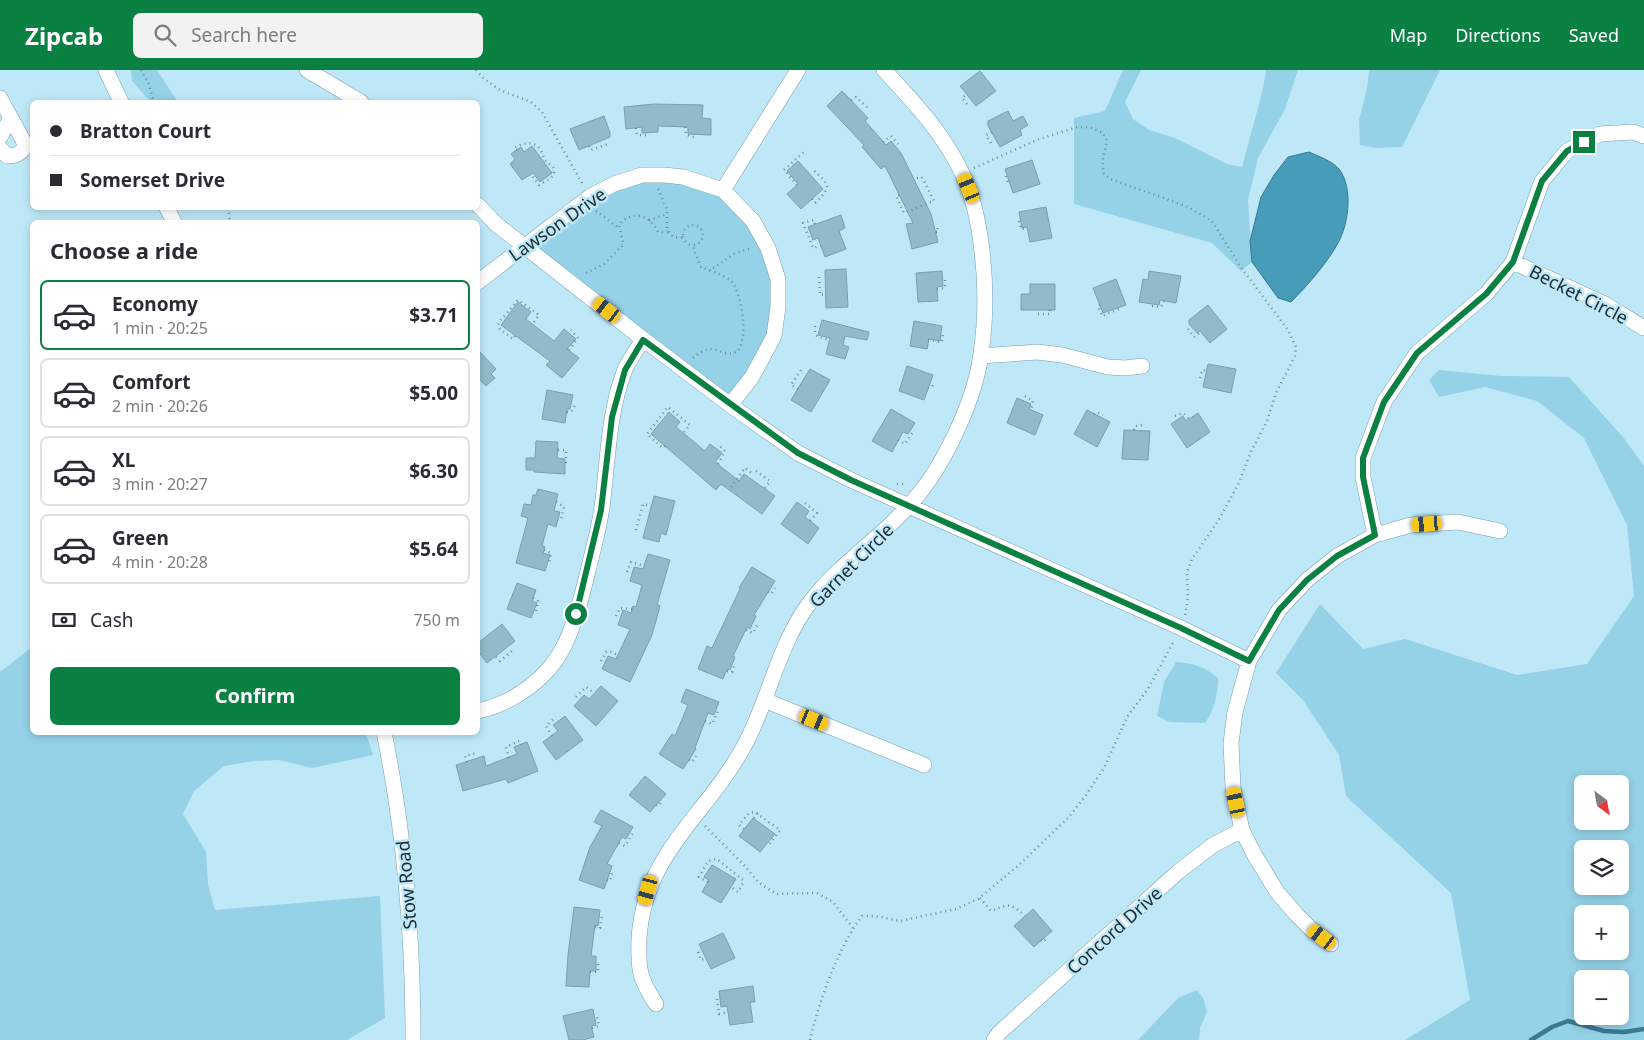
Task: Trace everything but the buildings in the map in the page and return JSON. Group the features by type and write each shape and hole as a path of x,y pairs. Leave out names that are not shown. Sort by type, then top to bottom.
{"street":[{"path":"106,70 120,100"},
{"path":"307,70 359,100"},
{"path":"723,190 798,70"},
{"name":"Garnet Circle","path":"656,1004 641,977 638,964 641,917 648,890 660,863 672,844 722,783 740,753 764,700 788,639 811,601 850,560 882,532 919,494 948,450 968,403 981,356 984,330 985,277 971,193 962,173 928,118 884,70"},
{"path":"0,98 25,147 14,156 8,156 0,148"},
{"path":"0,137 10,118"},
{"path":"1375,535 1363,477 1363,458 1384,402 1417,353 1486,294 1513,262 1542,181 1567,151 1600,134 1632,132 1644,136"},
{"name":"Lawson Drive","path":"480,280 525,246 593,203 614,184 642,176 664,175 683,177 723,190 753,221 768,248 778,279 778,307 774,336 752,377 730,405"},
{"path":"480,207 496,224 643,340 798,453 908,506 1181,628 1249,661"},
{"name":"Becket Circle","path":"1513,262 1605,304 1644,328"},
{"path":"480,710 503,703 531,686 546,671 565,644 581,597 601,510 612,417 620,383 625,370 643,340"},
{"path":"981,356 1036,352 1062,355 1108,367 1142,366"},
{"path":"1331,944 1307,925 1277,892 1242,830 1233,788 1231,743 1235,712 1249,661 1279,610 1307,580 1337,556 1375,535 1411,525 1458,522 1500,531"},
{"path":"764,700 924,765"},
{"name":"Stow Road","path":"385,735 399,814 406,879 413,998 413,1040"},
{"name":"Concord Drive","path":"994,1040 999,1033 1178,872 1214,845 1242,830"}],"path":[{"path":"141,70 148,82 153,100"},
{"path":"476,70 484,79 500,90 531,102 542,112 593,203 619,228 623,242 622,246 604,264 586,273"},
{"path":"967,94 962,98 967,104"},
{"path":"850,100 856,97 868,108"},
{"path":"685,127 686,135 694,137"},
{"path":"810,1040 815,1017 832,973 853,928 862,916 875,916 900,921 955,910 979,898 1020,865 1069,817 1086,795 1104,768 1127,717 1148,689 1181,628 1186,614 1188,598 1187,572 1192,559 1218,521 1238,485 1250,454 1267,422 1276,393 1296,356 1296,347 1288,330 1240,266 1212,222 1186,206 1110,179 1103,173 1102,157 1107,141 1103,133 1089,127 1078,127 1039,139 962,173"},
{"path":"636,128 637,135 650,135"},
{"path":"991,143 986,135 992,132"},
{"path":"883,142 890,136 898,144"},
{"path":"516,150 514,148 519,144 536,144 553,168 554,173 553,176 540,185 531,174"},
{"path":"589,146 591,150 608,144"},
{"path":"797,185 784,170 805,152"},
{"path":"812,169 827,185 825,194 816,203 812,199"},
{"path":"1006,176 1008,183 1010,182"},
{"path":"899,195 896,196 904,213 934,201 923,179 921,177 914,179"},
{"path":"658,189 667,209 666,224 669,232 673,237 684,238"},
{"path":"649,220 668,214"},
{"path":"619,228 622,222 630,215 634,215 649,220 658,232 669,232"},
{"path":"815,224 814,220 803,224 813,248 821,246"},
{"path":"1019,221 1020,229 1027,228"},
{"path":"936,224 938,232 936,232"},
{"path":"693,225 699,227 702,233 701,239 693,244 687,243 684,238 683,232 687,227 693,225"},
{"path":"693,244 701,267 728,278 735,286 744,324 740,349 732,353 713,348 701,351 693,358"},
{"path":"710,271 734,254 754,248"},
{"path":"819,277 820,295 826,294"},
{"path":"937,288 945,288 945,278"},
{"path":"515,336 513,339 500,329 498,325 518,300 539,315 533,324"},
{"path":"1152,306 1161,307 1164,301"},
{"path":"1100,305 1098,306 1102,316 1119,310"},
{"path":"1038,314 1050,314 1050,310"},
{"path":"815,326 815,332 818,337 830,340"},
{"path":"1188,329 1194,337 1201,332"},
{"path":"569,350 578,338 571,330"},
{"path":"928,340 942,342 943,332"},
{"path":"742,344 746,348"},
{"path":"798,389 791,385 801,370"},
{"path":"1200,378 1202,370 1207,370"},
{"path":"928,388 934,382"},
{"path":"1025,396 1033,401 1031,410"},
{"path":"567,412 571,412 576,404"},
{"path":"665,446 663,448 647,434 668,407 690,424 683,433"},
{"path":"1094,414 1097,412 1103,415"},
{"path":"1175,416 1183,413 1189,419"},
{"path":"1134,430 1135,426 1142,425"},
{"path":"898,440 905,444 914,430"},
{"path":"718,464 725,451 719,446"},
{"path":"558,450 566,450 566,466"},
{"path":"731,487 745,468 770,481 765,488"},
{"path":"556,502 564,507 561,520"},
{"path":"805,503 816,512 810,522"},
{"path":"636,530 643,504 651,506"},
{"path":"544,550 551,553 549,563"},
{"path":"628,572 631,562 644,566"},
{"path":"768,592 771,594 776,588"},
{"path":"533,598 539,604 536,611"},
{"path":"616,616 620,608 632,610"},
{"path":"746,630 753,633 757,624"},
{"path":"496,657 500,661 513,650"},
{"path":"601,660 606,652 609,651 618,655"},
{"path":"727,671 732,672 735,664"},
{"path":"576,697 586,687 594,693"},
{"path":"705,721 712,724 719,709"},
{"path":"552,736 546,726 556,717"},
{"path":"509,758 506,747 519,741"},
{"path":"467,762 466,756 476,753"},
{"path":"688,760 692,762 696,756"},
{"path":"656,805 658,806 663,800"},
{"path":"744,829 739,825 744,818 752,812 758,813 780,830 769,846 767,844"},
{"path":"754,818 758,813"},
{"path":"695,816 745,866 758,882 776,894 817,893 833,902 853,928"},
{"path":"619,843 625,846 633,833"},
{"path":"708,882 699,876 708,861 717,859 743,880 738,892 731,888"},
{"path":"607,880 610,881 612,873"},
{"path":"979,898 991,911 1010,904 1025,916"},
{"path":"595,927 600,928 602,916"},
{"path":"1041,940 1042,942 1048,937"},
{"path":"698,952 702,960 706,958"},
{"path":"590,972 598,972 598,962"},
{"path":"717,999 719,1014 728,1012"},
{"path":"592,1028 599,1026 597,1016"}],"shaded area":[{"path":"131,70 157,70 177,100 149,100 132,81"},
{"path":"1123,70 1141,70 1125,102 1133,119 1149,130 1175,138 1227,164 1242,167 1263,89 1266,70 1298,70 1285,109 1258,158 1248,200 1252,262 1241,271 1212,243 1074,204 1074,118 1105,111"},
{"path":"1369,70 1440,70 1402,147 1376,148 1360,145 1359,120 1367,89"},
{"path":"1309,152 1329,161 1339,169 1348,195 1347,215 1339,241 1330,257 1291,302 1278,298 1252,262 1250,241 1261,197 1274,175 1288,157"},
{"path":"641,175 723,190 753,221 778,275 774,336 730,405 525,246 571,211"},
{"path":"1439,370 1501,376 1569,377 1623,437 1644,466 1644,1040 1405,1040 1470,1000 1451,893 1346,796 1339,755 1303,700 1276,673 1320,604 1363,649 1405,639 1517,675 1587,664 1634,596 1627,525 1584,438 1537,401 1485,387 1439,397 1429,380"},
{"path":"30,649 30,735 367,735 373,755 312,768 279,760 254,761 224,766 194,791 183,814 206,852 208,885 215,910 380,896 385,1018 347,1040 0,1040 0,672"},
{"path":"1176,662 1198,666 1218,678 1215,702 1205,723 1170,722 1157,716 1164,682"},
{"path":"1197,990 1203,998 1207,1012 1200,1028 1199,1040 1138,1040 1178,998"}],"waterway":[{"path":"1531,1040 1552,1027 1568,1021 1604,1031 1624,1032 1644,1029"}],"route":[{"path":"576,614 601,510 612,417 620,383 625,370 643,340 798,453 851,480 1181,628 1249,661 1279,610 1307,580 1337,556 1375,535 1363,477 1363,458 1384,402 1417,353 1486,294 1513,262 1542,181 1567,151 1584,142"}]}
